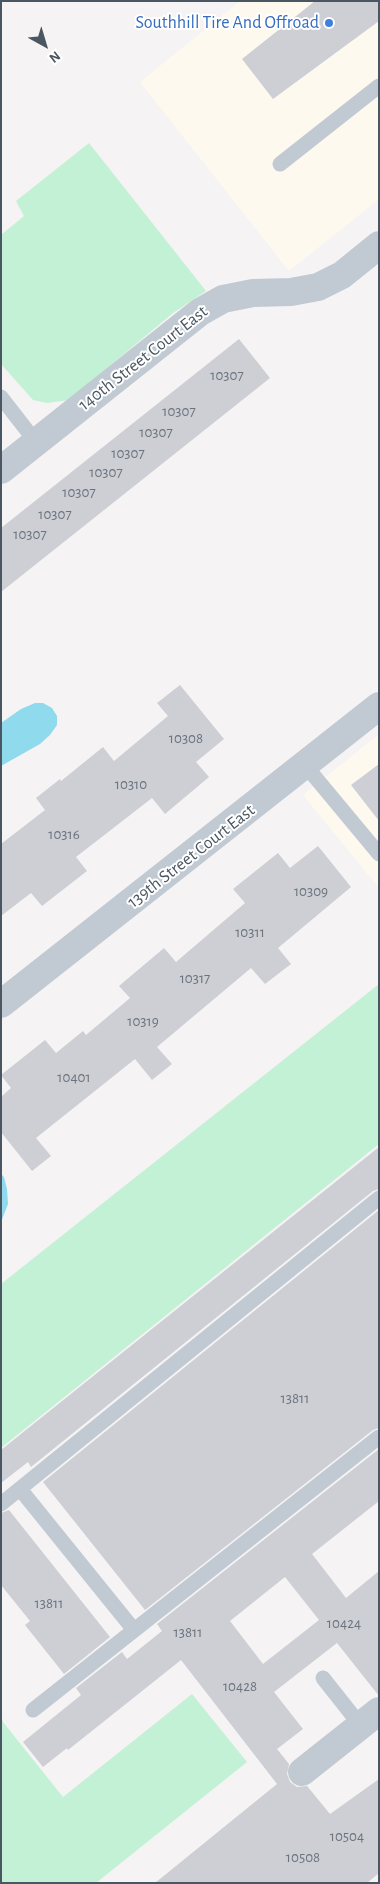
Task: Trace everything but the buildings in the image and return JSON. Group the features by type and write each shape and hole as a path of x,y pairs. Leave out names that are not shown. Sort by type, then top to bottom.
{"street":[{"name":"140th Street Court East","path":"1,470 200,312 223,299 253,293 291,292 318,287 342,275 379,245"},
{"name":"139th Street Court East","path":"1,1004 379,706"},
{"path":"302,1772 370,1719"}],"lane":[{"path":"280,164 379,86"},
{"path":"1,397 36,442"},
{"path":"305,765 379,854"},
{"path":"1,1504 379,1198"},
{"path":"33,1710 379,1436"},
{"path":"20,1489 134,1630"},
{"path":"323,1678 370,1719"}],"shaded area":[{"path":"240,1 379,1 379,199 289,271 140,82"},
{"path":"379,734 379,888 303,795"}],"green space":[{"path":"89,143 206,291 173,313 69,400 47,403 33,400 1,364 1,235 24,216 16,201"},
{"path":"379,984 379,1144 1,1448 1,1284"},
{"path":"192,1694 247,1762 96,1883 1,1883 1,1715 3,1722 63,1797"}],"water":[{"path":"35,703 43,703 52,708 57,716 57,725 40,744 1,766 1,723 21,709"},
{"path":"1,1174 4,1177 7,1189 8,1204 1,1222"}],"place":[{"name":"Southhill Tire And Offroad","path":"329,23"}]}
